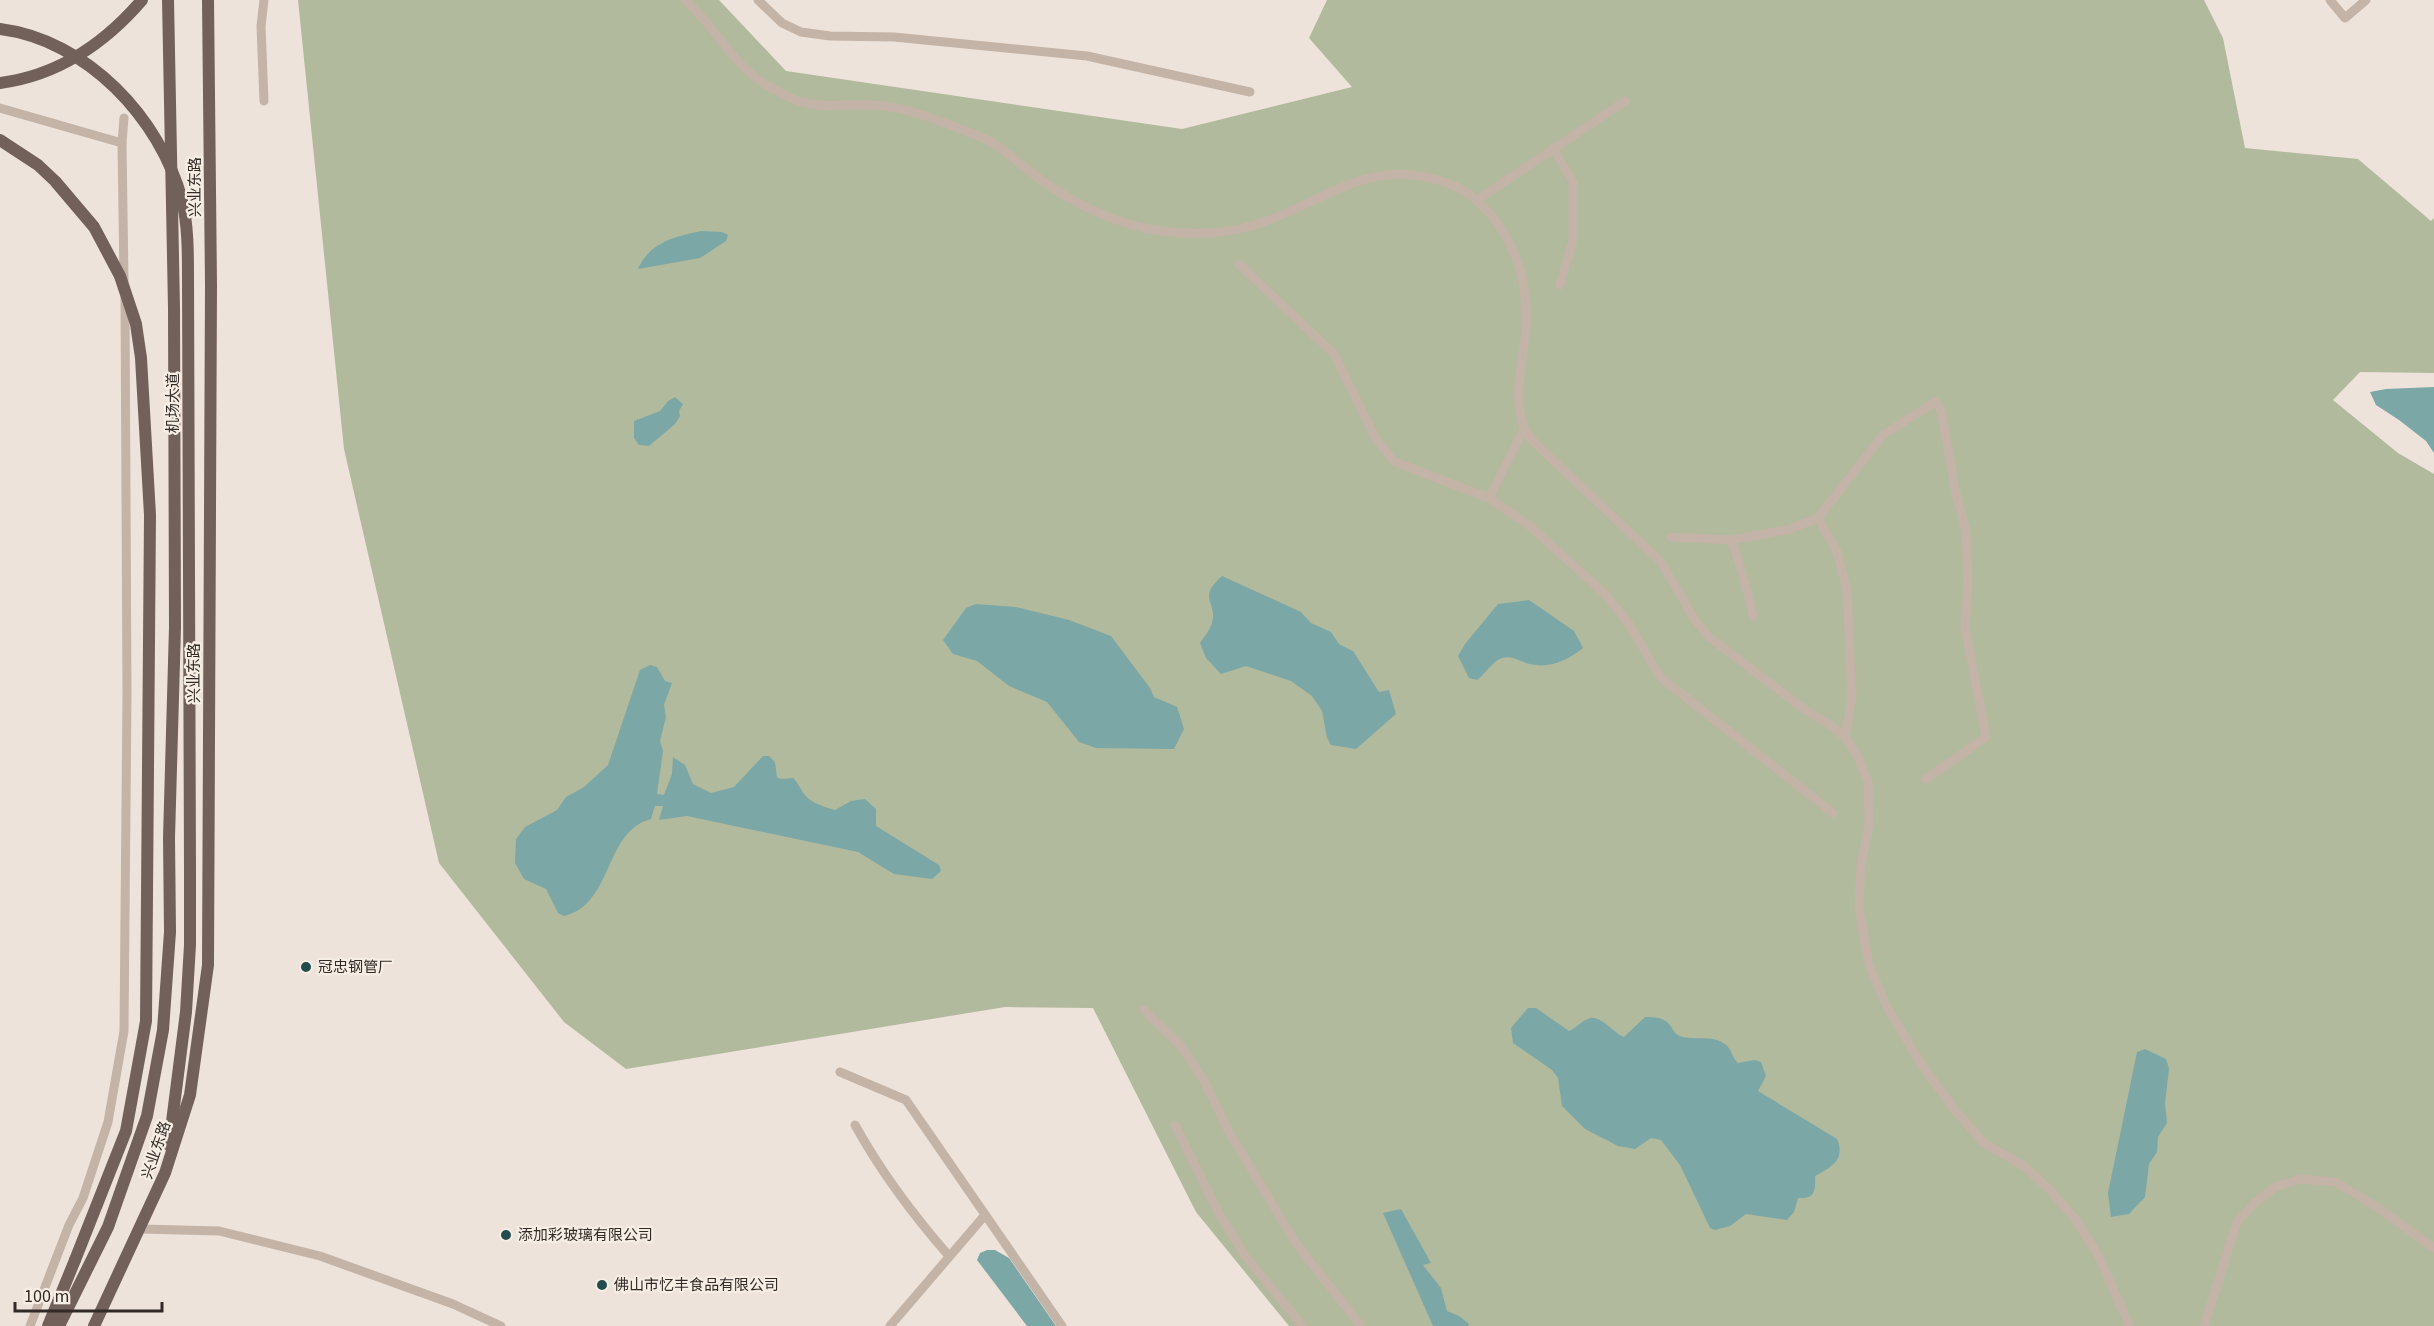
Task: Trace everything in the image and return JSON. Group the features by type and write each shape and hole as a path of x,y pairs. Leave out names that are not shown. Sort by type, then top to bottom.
{"main road":[{"path":"0,83 32,76 82,53 111,32 142,0"},
{"name":"兴业东路","path":"59,1326 108,1227 147,1116 163,1030 170,932 169,838 175,627 174,308 168,0"},
{"name":"兴业东路","path":"94,1326 141,1229 165,1173 190,1095 208,965 211,296 208,0"},
{"name":"机场大道","path":"0,29 34,38 59,48 101,75 138,113 168,162 182,201 188,278 190,945 186,1012 165,1173"},
{"path":"0,140 38,165 55,181 94,227 120,276 136,324 142,368 150,515 146,1021 126,1131 48,1326"}],"street":[{"path":"264,0 261,26 264,100"},
{"path":"685,0 746,70 791,98 809,105 875,105 921,115 984,138 1067,197 1113,218 1160,230 1214,233 1255,226 1346,185 1394,173 1422,176 1454,184 1477,200 1512,243 1519,261 1524,286 1526,325 1517,395 1524,429 1537,446 1661,562 1695,620 1709,637 1845,737 1858,757 1868,782 1869,825 1861,864 1859,908 1869,965 1887,1007 1920,1062 1954,1109 1984,1143 2024,1166 2050,1190 2076,1220 2099,1257 2130,1326"},
{"path":"758,0 783,23 801,32 830,36 894,37 1087,57 1250,92"},
{"path":"2330,0 2345,18 2366,0"},
{"path":"1477,200 1625,101"},
{"path":"0,108 122,143"},
{"path":"30,1326 69,1225 83,1198 108,1122 124,1031 126,398 122,143 124,118"},
{"path":"1553,148 1573,182 1573,240 1560,285"},
{"path":"1239,264 1334,354 1376,439 1395,462 1489,498 1531,526 1606,595 1629,624 1660,677 1833,813"},
{"path":"1671,537 1732,540 1790,529 1818,518 1883,435 1935,402 1941,411 1956,493 1966,531 1968,584 1965,627 1986,737 1926,778"},
{"path":"1489,498 1524,429"},
{"path":"1818,518 1837,552 1848,590 1852,699 1845,737"},
{"path":"1732,540 1749,593 1753,616"},
{"path":"1144,1010 1181,1046 1206,1084 1230,1132 1297,1245 1361,1326"},
{"path":"840,1072 906,1100 1062,1326"},
{"path":"855,1125 916,1218 950,1256"},
{"path":"1175,1125 1216,1208 1245,1256 1303,1326"},
{"path":"2204,1326 2237,1222 2256,1202 2275,1187 2300,1179 2336,1182 2380,1209 2434,1248"},
{"path":"890,1326 984,1215"},
{"path":"141,1229 219,1231 320,1256 453,1304 501,1326"}],"green space":[{"path":"298,0 719,0 786,71 1182,129 1352,87 1309,38 1327,0 2204,0 2223,38 2245,148 2358,159 2431,221 2434,218 2434,373 2360,372 2333,400 2398,453 2434,474 2434,1326 1289,1326 1196,1212 1093,1008 1005,1007 626,1069 564,1022 439,863 344,449"}],"water":[{"path":"701,231 722,232 728,235 726,241 700,258 638,269 649,253 664,242"},
{"path":"2434,387 2434,453 2426,441 2376,405 2370,392"},
{"path":"675,397 683,404 675,424 649,446 639,445 634,438 634,421 660,411 668,401"},
{"path":"1222,576 1301,612 1311,623 1331,632 1339,644 1353,651 1379,692 1389,690 1396,714 1356,749 1331,745 1327,738 1322,711 1312,696 1291,681 1246,666 1221,674 1206,658 1200,643 1212,623 1210,590"},
{"path":"1529,600 1574,631 1583,648 1565,660 1545,665 1530,664 1510,657 1502,658 1477,680 1469,678 1458,656 1465,644 1498,604"},
{"path":"976,604 1016,607 1069,620 1111,636 1150,688 1154,697 1177,707 1184,729 1174,749 1096,748 1079,742 1047,702 1009,686 977,661 953,654 943,640 966,608"},
{"path":"650,665 657,667 665,681 672,683 664,705 666,717 660,741 663,751 657,794 664,795 672,774 673,757 685,765 693,784 711,793 734,787 763,756 769,756 775,762 777,777 780,779 793,778 804,794 818,804 835,810 851,801 865,799 876,809 876,826 939,865 941,871 932,879 894,874 858,852 687,816 659,820 663,806 655,806 651,819 636,826 624,838 592,898 580,909 564,916 558,913 546,889 524,879 515,863 516,839 525,827 557,810 566,797 584,787 608,765 640,670"},
{"path":"1528,1008 1536,1008 1569,1031 1587,1019 1594,1018 1624,1037 1645,1017 1655,1017 1663,1019 1678,1035 1683,1037 1720,1041 1727,1046 1738,1063 1754,1060 1761,1062 1766,1076 1758,1091 1837,1139 1840,1152 1838,1158 1831,1166 1815,1176 1813,1193 1808,1197 1798,1198 1794,1212 1787,1220 1746,1214 1730,1226 1715,1230 1710,1228 1680,1165 1661,1140 1651,1138 1635,1149 1618,1146 1585,1129 1562,1106 1558,1078 1552,1070 1513,1043 1511,1028"},
{"path":"2145,1049 2166,1059 2169,1069 2165,1103 2167,1123 2158,1137 2157,1152 2149,1164 2145,1197 2129,1214 2111,1217 2108,1193 2137,1052"},
{"path":"1401,1209 1431,1263 1423,1265 1441,1288 1447,1311 1459,1316 1469,1324 1468,1326 1433,1326 1383,1213"},
{"path":"995,1250 1009,1258 1056,1326 1027,1326 977,1260 980,1253"}],"place":[{"name":"冠忠钢管厂","path":"306,967"},
{"name":"添加彩玻璃有限公司","path":"506,1235"},
{"name":"佛山市忆丰食品有限公司","path":"602,1285"}]}
